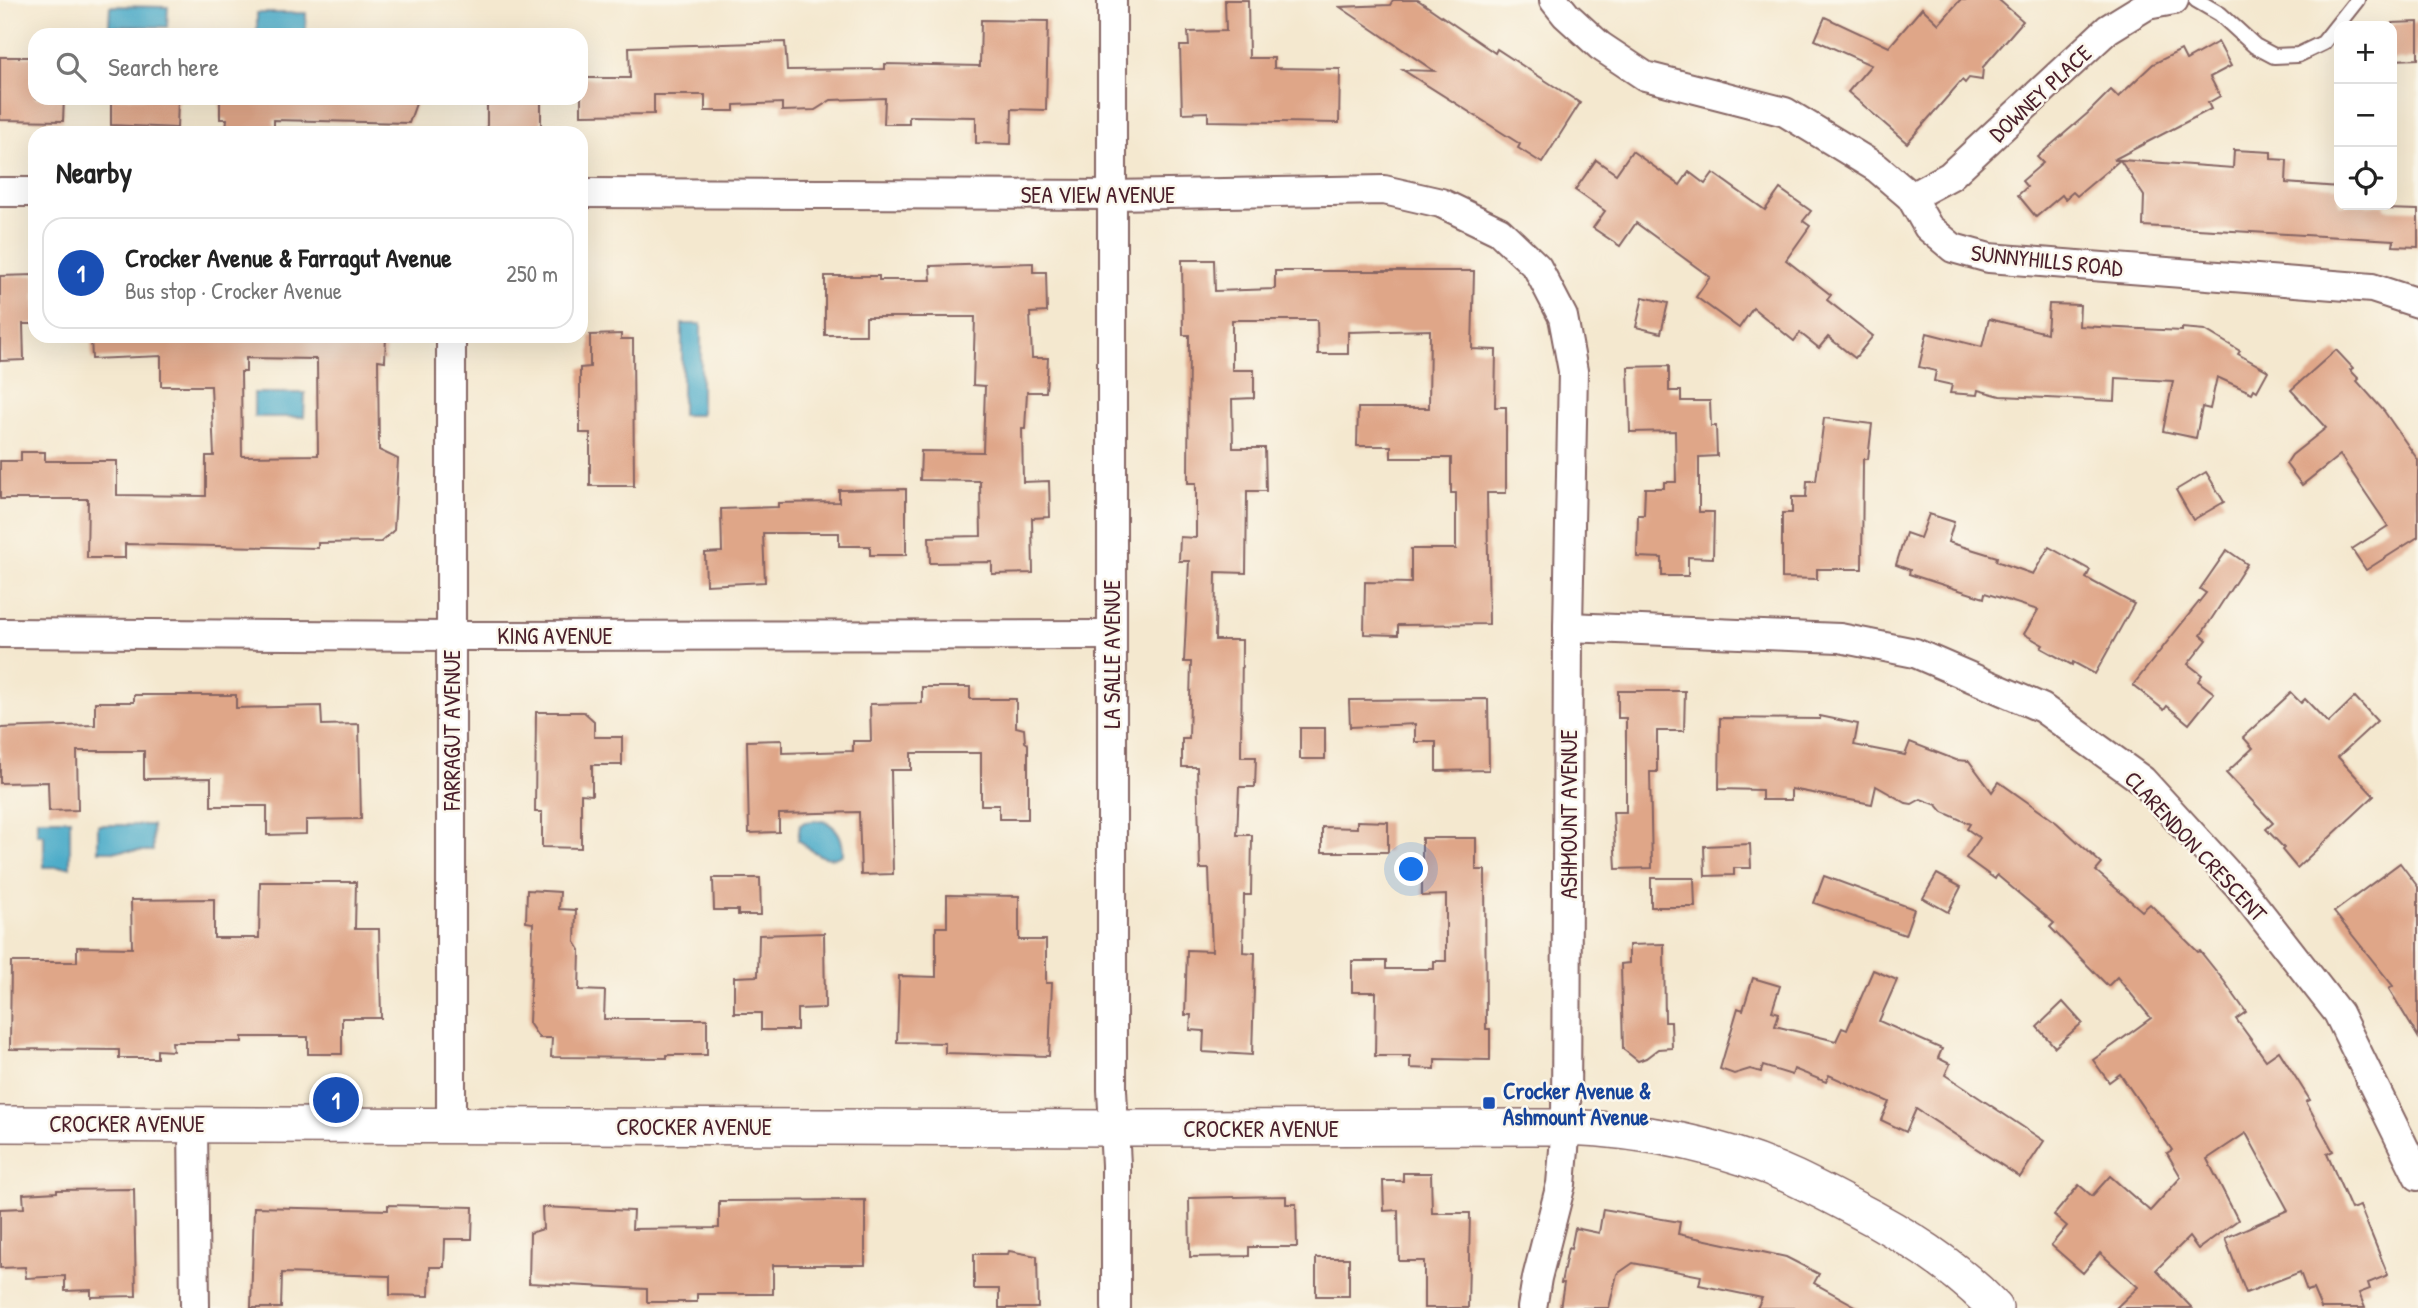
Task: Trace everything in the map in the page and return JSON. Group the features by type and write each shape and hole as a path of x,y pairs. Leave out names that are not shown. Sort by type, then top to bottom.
{"street":[{"name":"LA SALLE AVENUE","path":"1112,0 1112,1090 1116,1308"},
{"name":"SUNNYHILLS ROAD","path":"1553,0 1600,46 1644,76 1784,112 1877,168 1911,197 1928,227 1953,248 1989,258 2372,288 2418,303"},
{"name":"DOWNEY PLACE","path":"1911,197 1950,176 2108,29 2147,5 2174,0"},
{"name":"SEA VIEW AVENUE","path":"588,193 1112,195 1384,190 1441,203 1499,231 1537,267 1563,317"},
{"path":"0,192 28,192"},
{"name":"ASHMOUNT AVENUE","path":"1532,1308 1561,1184 1566,1127 1568,627 1573,370 1563,317"},
{"name":"FARRAGUT AVENUE","path":"451,343 451,1124"},
{"name":"CLARENDON CRESCENT","path":"1568,627 1840,638 1915,653 2042,708 2142,780 2238,885 2338,1013 2418,1176"},
{"name":"KING AVENUE","path":"0,633 450,636 1111,635"},
{"path":"194,1123 195,1308"},
{"name":"CROCKER AVENUE","path":"0,1124 1618,1129 1678,1140 1793,1177 1897,1230 1968,1280 1996,1308"}],"lane":[{"path":"2196,0 2220,14 2255,47 2274,56 2298,55 2323,43 2357,0"}],"water":[{"path":"110,6 168,7 167,27 109,26"},
{"path":"257,13 306,13 306,28 257,28"},
{"path":"682,324 701,324 701,415 682,415"},
{"path":"254,393 305,393 304,417 254,417"},
{"path":"37,819 70,819 70,867 44,867 44,835 37,834"},
{"path":"822,820 838,833 843,854 825,857 798,840 800,825"},
{"path":"98,825 152,825 153,851 98,851"}],"building":[{"path":"1225,0 1248,0 1249,58 1274,58 1274,68 1340,69 1339,123 1208,121 1208,112 1182,113 1180,46 1189,46 1188,32 1226,31"},
{"path":"1393,0 1418,0 1495,53 1497,49 1580,103 1542,163 1518,148 1520,144 1403,70 1434,71 1340,7 1390,5"},
{"path":"1960,0 1999,0 2023,21 1983,67 1982,80 1969,78 1965,83 1962,80 1907,143 1848,92 1871,65 1815,40 1825,17 1889,47 1922,8 1939,24"},
{"path":"981,20 1048,21 1046,110 1012,109 1011,144 976,143 976,117 909,116 909,124 884,124 885,98 831,100 815,110 782,111 782,103 734,105 734,111 705,111 705,95 654,95 654,114 581,115 581,105 588,105 588,78 630,78 629,47 785,42 787,70 885,69 885,64 980,66"},
{"path":"2418,22 2418,59 2397,60 2397,23"},
{"path":"2218,42 2231,66 2210,77 2220,96 2208,103 2211,109 2113,160 2120,160 2077,196 2073,192 2065,199 2062,195 2036,217 2018,195 2027,187 2022,181 2043,163 2037,157 2111,90 2118,97 2153,64 2181,50 2186,60"},
{"path":"0,57 28,57 28,105 64,105 63,121 0,120"},
{"path":"111,105 178,105 177,126 111,125"},
{"path":"220,105 415,105 409,123 274,120 274,126 226,126 227,119 220,119"},
{"path":"487,105 541,105 541,126 487,126"},
{"path":"2234,150 2271,152 2271,159 2287,160 2286,183 2334,187 2334,210 2418,210 2418,247 2393,246 2394,240 2143,226 2144,196 2120,160 2233,168"},
{"path":"1632,151 1680,185 1689,172 1705,184 1713,173 1765,210 1780,189 1811,211 1803,221 1810,226 1786,260 1831,295 1827,300 1873,336 1855,358 1828,337 1819,348 1800,333 1794,341 1753,308 1739,328 1696,297 1710,277 1636,223 1620,246 1593,228 1605,211 1575,190 1596,160 1616,174"},
{"path":"1182,260 1214,260 1215,291 1275,289 1275,271 1474,271 1472,349 1496,350 1495,407 1506,407 1506,493 1487,493 1489,624 1398,625 1398,635 1364,634 1365,582 1411,583 1411,549 1456,549 1456,493 1451,493 1451,458 1391,458 1391,446 1357,446 1358,408 1429,408 1430,330 1348,332 1348,354 1318,354 1317,320 1232,320 1232,370 1254,370 1254,398 1232,399 1233,448 1265,448 1266,491 1247,491 1246,573 1216,572 1215,640 1242,640 1241,757 1256,757 1255,787 1239,787 1237,835 1252,835 1251,895 1244,895 1243,952 1255,953 1252,1055 1203,1052 1204,1031 1190,1030 1191,1015 1185,1015 1187,950 1212,951 1209,869 1200,869 1197,767 1182,767 1182,739 1189,739 1191,662 1184,662 1189,561 1179,561 1180,537 1196,538 1196,483 1188,483 1189,335 1183,335"},
{"path":"1033,263 1033,272 1046,272 1047,312 1030,313 1032,358 1048,358 1046,392 1027,392 1025,429 1022,429 1023,482 1049,481 1050,517 1032,518 1033,573 992,574 992,562 930,563 929,537 981,536 980,481 920,480 921,451 983,452 985,386 973,385 975,317 866,317 866,335 825,335 825,276 931,280 930,266"},
{"path":"28,275 28,324 23,324 24,360 0,361 0,276"},
{"path":"1643,297 1668,303 1661,333 1636,327"},
{"path":"2049,304 2080,305 2079,326 2205,330 2240,351 2238,354 2268,371 2257,391 2254,389 2252,393 2217,377 2210,409 2202,407 2196,438 2163,431 2173,381 2116,378 2115,401 2000,396 1978,390 1977,395 1950,393 1952,385 1934,381 1936,371 1919,367 1927,333 1982,347 1989,319 2047,333"},
{"path":"621,334 621,339 633,339 634,486 590,486 590,433 580,433 580,368 590,367 590,335"},
{"path":"91,343 386,343 385,361 378,360 379,450 398,459 394,530 381,542 318,543 318,548 125,544 125,558 87,558 88,499 0,499 0,461 21,461 21,452 45,452 45,461 117,461 117,495 206,496 206,456 214,456 211,386 161,386 161,356 92,359","holes":["246,358 317,359 318,455 242,456 241,372 246,372"]},
{"path":"2336,350 2353,368 2350,370 2359,379 2357,381 2384,411 2418,460 2418,537 2366,570 2352,549 2388,526 2340,455 2302,485 2286,464 2292,455 2326,428 2291,390"},
{"path":"1669,366 1669,391 1681,391 1681,401 1710,401 1711,426 1716,426 1717,456 1699,457 1699,512 1714,512 1713,558 1688,557 1688,576 1662,576 1662,558 1637,557 1638,515 1644,515 1645,488 1664,488 1664,482 1676,482 1675,431 1630,432 1628,367"},
{"path":"1824,418 1872,424 1868,459 1863,459 1862,569 1817,569 1817,579 1782,578 1782,513 1792,513 1792,497 1806,497 1807,481 1816,481"},
{"path":"2206,472 2224,502 2193,520 2176,490"},
{"path":"906,489 906,555 870,555 870,546 839,546 839,533 763,533 765,582 706,585 705,553 722,552 721,509 778,507 778,503 839,502 839,490"},
{"path":"1929,514 1954,522 1948,542 1997,557 1996,561 2033,574 2049,547 2090,570 2086,578 2134,604 2095,674 2041,648 2043,645 2024,634 2038,610 1985,593 1984,598 1909,574 1910,570 1896,565 1906,533 1920,538"},
{"path":"2227,550 2247,564 2201,635 2207,640 2188,664 2202,675 2198,681 2214,693 2189,724 2167,706 2164,710 2133,685 2206,593 2200,589"},
{"path":"922,687 970,687 970,699 1016,699 1016,727 1024,729 1025,742 1028,744 1028,819 999,819 999,805 981,805 981,753 911,753 911,770 891,770 893,874 861,875 859,812 779,814 779,832 749,833 747,741 782,740 782,753 853,751 853,741 871,741 870,704 922,703"},
{"path":"1618,691 1685,691 1684,731 1657,731 1657,772 1650,772 1652,868 1616,869 1613,812 1626,812 1626,718 1618,718"},
{"path":"2291,693 2301,703 2305,699 2328,723 2355,697 2377,721 2338,757 2374,796 2297,868 2282,850 2284,848 2266,829 2273,823 2226,773 2253,748 2243,737"},
{"path":"134,695 236,695 236,708 321,706 322,725 359,724 361,819 306,820 306,834 267,835 267,806 211,806 211,778 144,779 144,751 77,751 78,810 49,811 48,782 0,783 0,728 95,725 95,702 134,702"},
{"path":"1488,699 1489,770 1436,771 1436,742 1415,742 1415,724 1350,727 1349,700"},
{"path":"536,712 584,712 594,721 594,737 622,737 622,765 592,765 592,795 581,794 581,848 542,847 542,812 535,812"},
{"path":"1820,716 1858,724 1854,745 1905,755 1910,742 1956,760 1969,761 1992,792 1999,782 2057,823 2102,864 2096,871 2142,911 2150,904 2200,951 2246,1012 2236,1019 2266,1060 2279,1051 2310,1100 2306,1102 2333,1151 2327,1154 2351,1209 2360,1206 2388,1275 2368,1283 2370,1289 2359,1293 2365,1308 2321,1308 2313,1289 2307,1291 2300,1272 2246,1293 2225,1238 2288,1210 2246,1133 2207,1159 2238,1220 2198,1249 2189,1237 2156,1270 2192,1308 2116,1308 2138,1287 2100,1253 2083,1273 2051,1245 2067,1226 2054,1215 2079,1185 2092,1196 2110,1176 2150,1211 2181,1177 2167,1153 2172,1150 2120,1074 2109,1082 2093,1060 2151,1018 2117,977 2108,986 2050,927 2054,923 1997,875 1995,879 1966,858 1980,838 1967,829 1970,824 1943,812 1937,805 1921,799 1912,804 1906,803 1876,786 1872,804 1791,789 1791,800 1762,800 1762,790 1719,789 1720,718 1820,719"},
{"path":"1300,728 1325,728 1325,759 1300,759"},
{"path":"1357,821 1388,822 1388,852 1322,852 1322,827 1357,828"},
{"path":"1422,838 1476,838 1476,870 1485,870 1486,1029 1490,1029 1490,1060 1435,1059 1435,1069 1410,1068 1410,1056 1375,1056 1376,992 1352,992 1352,961 1386,961 1386,969 1434,969 1434,961 1446,961 1446,895 1422,896"},
{"path":"1750,844 1751,868 1734,868 1734,875 1705,876 1704,846"},
{"path":"2400,863 2418,887 2418,1037 2389,989 2393,986 2334,912"},
{"path":"1937,874 1961,887 1948,912 1923,898"},
{"path":"1824,876 1914,909 1905,935 1814,903"},
{"path":"713,878 760,878 761,915 738,915 738,910 714,910"},
{"path":"1651,878 1694,878 1695,907 1651,907"},
{"path":"260,882 356,882 355,929 379,929 381,1018 342,1018 342,1054 308,1054 308,1037 242,1037 242,1042 172,1042 173,1051 157,1050 157,1058 119,1058 119,1050 10,1049 11,962 77,962 77,947 132,948 131,900 214,899 214,938 259,938"},
{"path":"527,890 560,892 559,909 576,910 575,942 580,950 579,990 605,991 604,1019 707,1019 707,1055 667,1055 667,1058 551,1057 552,1038 539,1038 529,1023 533,923 526,922"},
{"path":"947,895 1019,896 1019,940 1046,940 1046,983 1052,983 1049,1056 945,1053 945,1043 897,1042 899,976 936,977 936,927 947,927"},
{"path":"824,933 825,1008 797,1009 797,1030 761,1030 761,1013 734,1013 734,977 758,976 759,935"},
{"path":"1664,944 1665,1022 1671,1022 1672,1048 1658,1049 1638,1061 1623,1049 1621,964 1629,963 1629,945"},
{"path":"1873,970 1897,980 1879,1021 1942,1049 1938,1058 1950,1064 1945,1075 2044,1141 2020,1177 1916,1109 1906,1132 1881,1120 1889,1102 1829,1075 1826,1082 1794,1069 1792,1075 1763,1066 1761,1072 1750,1069 1734,1074 1720,1069 1738,1008 1743,1010 1753,978 1780,986 1772,1011 1779,1013 1775,1026 1836,1041 1842,1028 1847,1030"},
{"path":"2063,1002 2082,1023 2055,1047 2037,1027"},
{"path":"1403,1173 1431,1173 1432,1213 1470,1213 1468,1308 1424,1308 1424,1261 1399,1261 1398,1210 1384,1211 1383,1181 1403,1181"},
{"path":"134,1189 136,1296 91,1297 91,1290 65,1291 65,1276 26,1278 25,1267 0,1268 0,1209 24,1208 23,1194 57,1190"},
{"path":"1286,1196 1286,1204 1296,1204 1297,1247 1249,1247 1249,1256 1190,1257 1189,1198"},
{"path":"865,1200 865,1265 773,1265 773,1294 697,1294 697,1302 647,1302 647,1289 529,1283 530,1233 543,1229 542,1207 633,1211 632,1229 719,1228 719,1201"},
{"path":"388,1205 473,1207 472,1239 445,1239 444,1267 430,1267 429,1296 390,1295 390,1276 282,1273 281,1308 251,1308 254,1207 388,1210"},
{"path":"1603,1209 1680,1222 1678,1234 1786,1257 1819,1274 1814,1283 1859,1308 1757,1308 1762,1298 1699,1285 1701,1276 1633,1263 1617,1274 1609,1308 1560,1308 1564,1283 1561,1283 1575,1228 1599,1233"},
{"path":"1009,1251 1037,1256 1038,1308 999,1308 999,1289 974,1289 974,1254 1008,1254"},
{"path":"1316,1258 1349,1258 1349,1296 1316,1296"}],"place":[{"name":"Crocker Avenue & Farragut Avenue","path":"336,1100"},
{"name":"Crocker Avenue & Ashmount Avenue","path":"1489,1103"}]}
